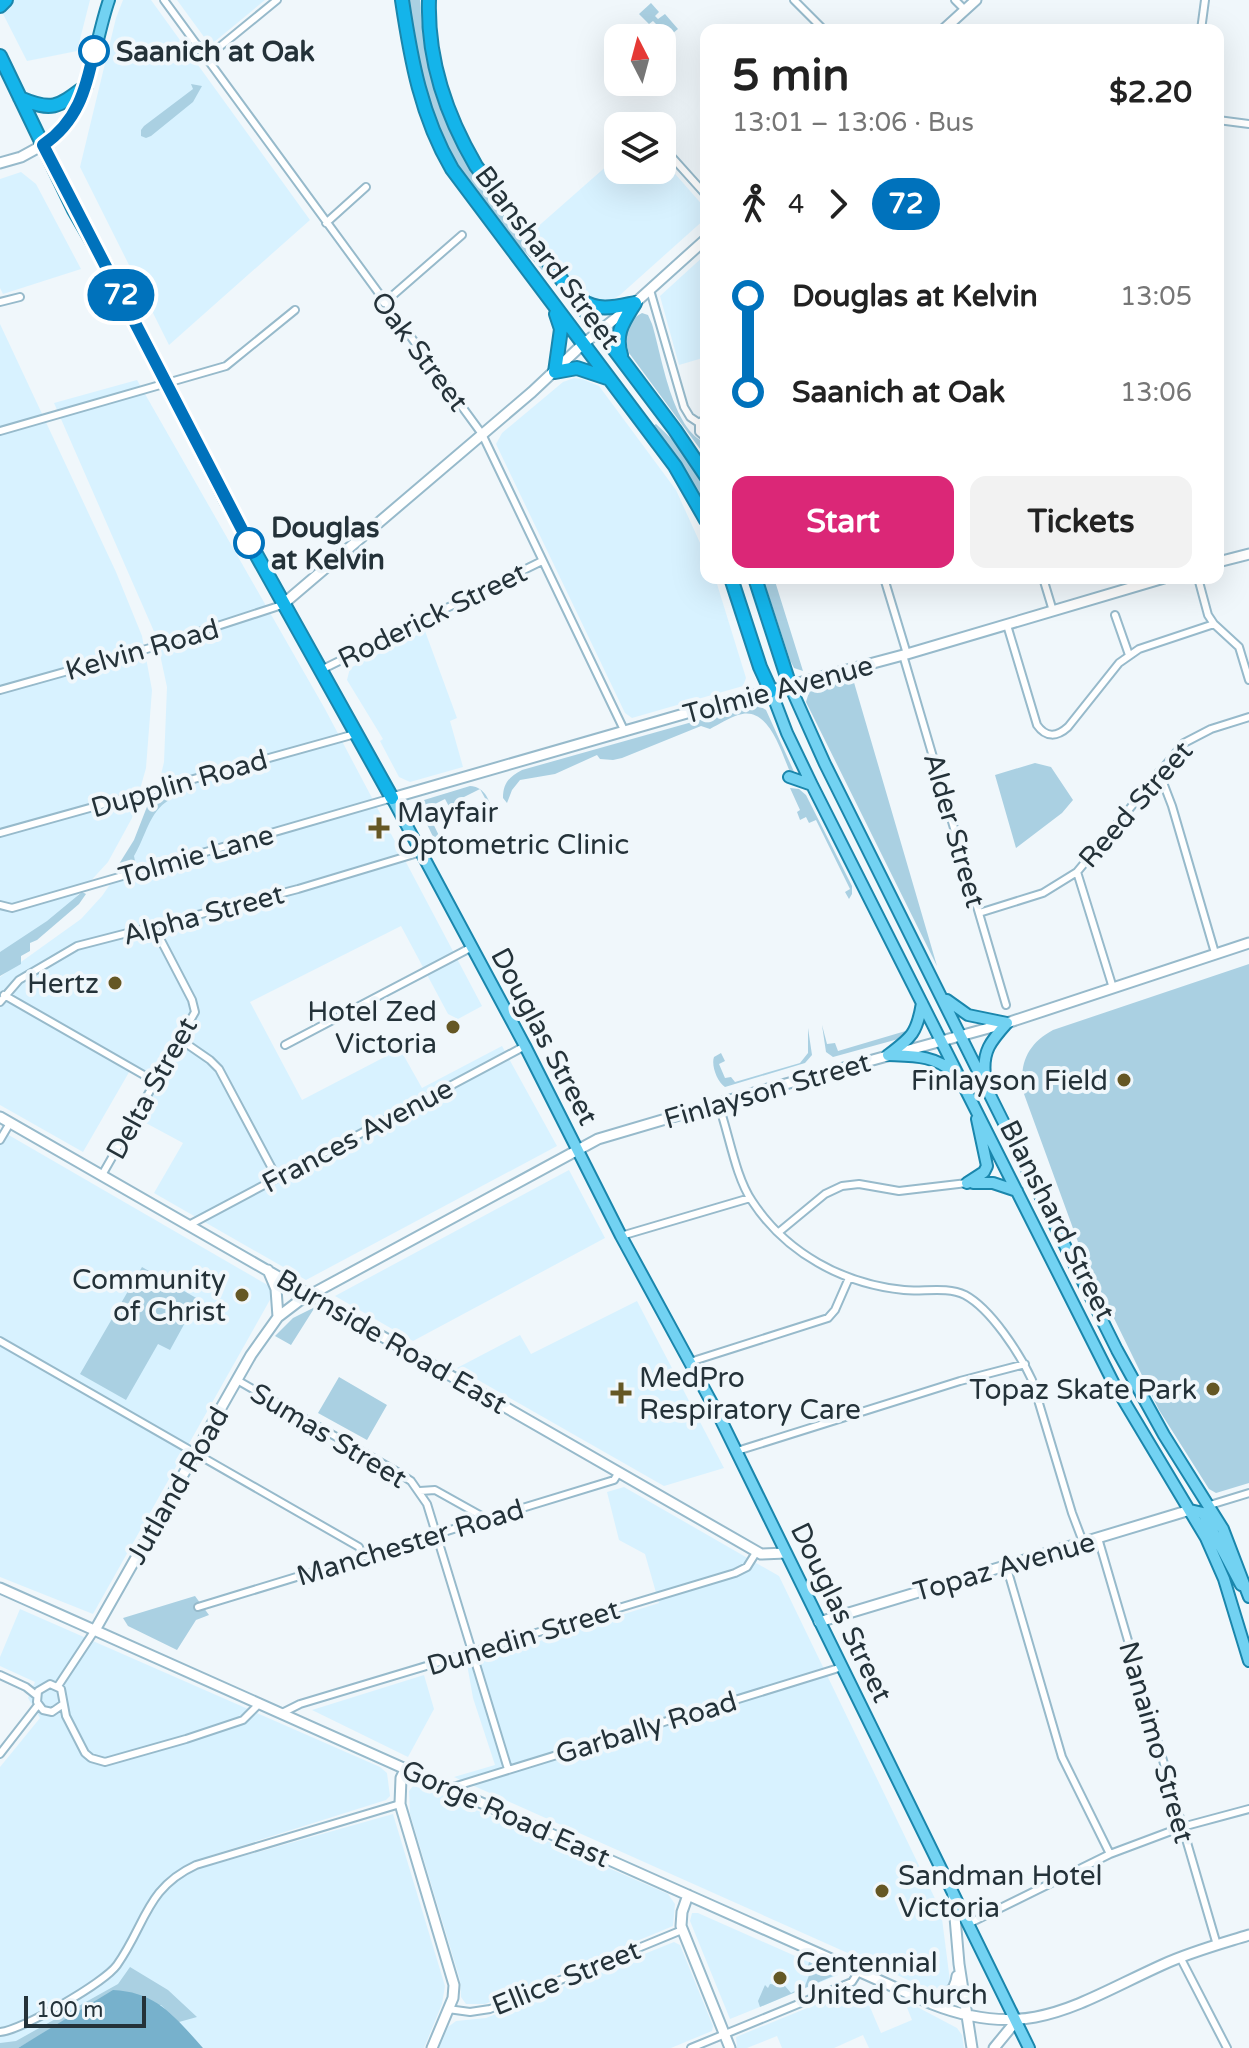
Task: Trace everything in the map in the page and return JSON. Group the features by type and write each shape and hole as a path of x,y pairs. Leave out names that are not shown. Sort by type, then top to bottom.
{"highway":[{"path":"0,6 6,0"},
{"name":"Blanshard Street","path":"402,0 414,73 432,131 466,189 675,466 700,510"},
{"name":"Blanshard Street","path":"429,0 435,69 456,132 484,178 700,468"},
{"name":"Douglas Street","path":"0,53 43,145 282,605 392,798"},
{"path":"20,98 50,108 86,86"},
{"path":"571,294 592,308 635,303"},
{"path":"623,361 618,344 619,329 635,303"},
{"path":"553,305 561,329 555,372 577,368 610,380"},
{"name":"Blanshard Street","path":"733,584 771,691"},
{"name":"Blanshard Street","path":"757,584 790,686"}],"main road":[{"path":"0,163 21,157 43,145 71,119 86,86 109,0"},
{"path":"950,24 976,0"},
{"path":"282,605 700,244"},
{"path":"1224,560 1249,554"},
{"name":"Tolmie Avenue","path":"392,798 1007,625 1131,584"},
{"name":"Blanshard Street","path":"790,686 825,764 1130,1374 1164,1435 1210,1505 1234,1553 1249,1599"},
{"name":"Blanshard Street","path":"771,691 812,785 1122,1399 1216,1558 1249,1661"},
{"path":"789,777 812,785"},
{"name":"Douglas Street","path":"392,798 737,1451 1029,2048"},
{"name":"Finlayson Street","path":"310,1295 598,1139 1007,1023 1249,943"},
{"path":"941,994 955,1008 968,1015 1007,1023"},
{"path":"888,1055 911,1038 919,1024 922,1003"},
{"path":"985,1082 983,1060 987,1044 1007,1023"},
{"path":"888,1055 936,1060 962,1082"},
{"path":"967,1183 977,1178 987,1166 978,1133 977,1113"},
{"name":"Burnside Road East","path":"5,1120 757,1551 765,1555 786,1553"},
{"path":"967,1183 993,1183 1017,1191"},
{"path":"268,1270 276,1289 278,1317"},
{"name":"Jutland Road","path":"95,1630 237,1380 278,1317 310,1295"},
{"path":"1190,1510 1203,1513 1249,1599"},
{"name":"Topaz Avenue","path":"819,1622 1190,1510"},
{"name":"Gorge Road East","path":"0,1588 914,1996 966,2016 1017,2020 1055,2014 1180,1957 1249,1935"},
{"path":"406,1768 401,1778 400,1804 454,1985 432,2048"},
{"path":"952,1891 972,2048"},
{"path":"688,1895 680,1918 682,1930 730,2048"},
{"path":"914,1996 946,1996 956,1982 959,1964"},
{"path":"994,2048 1017,2020"}],"street":[{"name":"Oak Street","path":"164,0 482,434 625,733"},
{"path":"206,58 277,0"},
{"path":"794,0 818,24"},
{"path":"955,0 965,10"},
{"path":"1202,24 1205,0"},
{"path":"1224,121 1249,124"},
{"path":"676,162 700,188"},
{"path":"326,223 366,187"},
{"path":"384,303 462,235"},
{"path":"650,290 684,407 690,417 699,423 700,433"},
{"path":"0,302 20,297"},
{"path":"1,428 226,366 295,310"},
{"name":"Roderick Street","path":"321,670 542,561"},
{"name":"Alder Street","path":"886,584 1006,1005"},
{"path":"1045,584 1053,611"},
{"path":"1200,584 1208,615 1239,647 1249,680"},
{"name":"Kelvin Road","path":"0,690 155,646 282,605"},
{"path":"1115,615 1129,655"},
{"path":"1007,625 1037,725 1046,734 1059,734 1129,655 1214,624"},
{"name":"Reed Street","path":"979,913 1043,893 1077,872 1174,753 1197,735 1249,717"},
{"name":"Dupplin Road","path":"0,833 357,733"},
{"path":"1159,772 1215,953"},
{"name":"Tolmie Lane","path":"0,905 12,908 392,798"},
{"name":"Alpha Street","path":"2,999 19,980 77,946 298,889 421,852"},
{"path":"1077,872 1113,988"},
{"name":"Delta Street","path":"102,1175 195,1012 192,1000 154,927"},
{"path":"285,1045 472,947"},
{"path":"2,999 156,1082"},
{"path":"181,1040 219,1069 276,1176"},
{"name":"Frances Avenue","path":"189,1225 525,1046"},
{"path":"718,1103 750,1198 795,1247 823,1266 849,1278 884,1288 965,1295 1001,1331 1025,1364 1036,1390 1083,1542"},
{"path":"0,1140 5,1120"},
{"path":"779,1232 825,1194 842,1186 859,1184 899,1191 967,1183"},
{"path":"621,1236 750,1198"},
{"path":"690,1362 828,1318 835,1310 849,1278"},
{"path":"0,1341 359,1547 362,1556"},
{"path":"737,1451 960,1381 1025,1364"},
{"name":"Sumas Street","path":"237,1380 394,1470 420,1491 437,1534 508,1769"},
{"name":"Manchester Road","path":"198,1607 614,1480 619,1472"},
{"name":"Sumas Street","path":"420,1491 435,1490 487,1519"},
{"path":"1210,1505 1249,1493"},
{"name":"Nanaimo Street","path":"1098,1538 1217,1945"},
{"name":"Dunedin Street","path":"282,1713 300,1704 735,1573 747,1567 757,1551"},
{"path":"1006,1565 1062,1757 1110,1854"},
{"name":"Jutland Road","path":"58,1686 95,1630"},
{"name":"Garbally Road","path":"450,1788 842,1667"},
{"path":"0,1675 26,1687 36,1695 41,1707"},
{"path":"36,1695 44,1685 58,1686 63,1693 59,1708"},
{"path":"0,1754 41,1707 59,1708 85,1753 105,1762 243,1720 260,1703"},
{"path":"0,2032 23,2025 105,1977 118,1964 160,1890 180,1872 400,1804"},
{"path":"968,1924 1110,1854 1182,1827 1249,1809"},
{"name":"Ellice Street","path":"448,2009 473,2012 490,2009 682,1930"},
{"path":"1180,1957 1227,2048"},
{"path":"691,2048 852,1982 859,1971"}],"shaded area":[{"path":"0,0 90,0 77,51 27,61 0,8"},
{"path":"123,0 151,0 310,220 169,345 80,167"},
{"path":"177,0 265,0 213,43 207,41"},
{"path":"406,0 420,0 432,81 457,146 495,205 544,269 503,229 446,146 422,85"},
{"path":"651,3 659,12 655,16 658,19 665,14 674,24 656,24 653,21 649,24 639,14"},
{"path":"191,84 202,86 193,102 151,136 141,136 144,126 193,89"},
{"path":"604,168 604,184 676,184 676,175 700,202 700,223 620,295 611,300 598,301 582,293 534,230"},
{"path":"21,172 36,184 81,269 3,294 0,288 0,179"},
{"path":"700,259 700,359 679,365 660,296"},
{"path":"642,313 648,315 670,391 685,423 700,439 700,449 629,353 627,330"},
{"path":"0,324 116,572 142,636 152,690 146,768 132,818 108,862 65,909 0,954"},
{"path":"574,378 599,386 676,490 700,543 700,584 717,584 746,678 743,686 632,718 625,713 496,444 502,433 563,382"},
{"path":"137,380 325,709 482,1006 458,1019 448,1014 401,926 250,1002 302,1100 400,1049 422,1088 502,1046 557,1146 306,1280 154,1193 183,1143 131,1115 151,1078 132,1067 83,1152 0,1105 0,977 81,919 102,896 135,848 153,809 164,762 167,687 156,636 54,403"},
{"path":"656,424 690,461 700,479 700,496 690,479 653,426"},
{"path":"765,584 776,584 803,671 794,668"},
{"path":"425,631 457,718 450,721 463,767 410,782 399,777 380,741 383,739 347,680 350,668"},
{"path":"853,679 937,966 806,702 809,692"},
{"path":"756,704 766,710 796,776 791,774 766,723 749,714 735,716 710,729 701,726 622,758 600,759 597,755 555,774 520,780 507,803 503,798 508,781 522,770"},
{"path":"1035,763 1051,767 1073,800 1062,813 1016,848 995,775"},
{"path":"470,786 480,789 462,798 467,809 454,816 445,799 429,807 432,813 429,815 443,844 453,840 454,843 440,851 418,806 424,800"},
{"path":"790,788 799,789 806,795 852,886 849,899 845,892 850,889 816,820 809,823 806,817 800,820 797,812 800,810"},
{"path":"166,794 169,800 152,818 134,856 136,866 114,872 134,840 150,799"},
{"path":"82,892 86,894 79,904 30,943 30,951 21,956 21,964 0,976 0,952 47,921"},
{"path":"1249,964 1249,1483 1216,1493 1209,1489 1159,1410 1082,1253 1024,1094 1022,1074 1026,1056 1037,1042 1053,1030"},
{"path":"822,1025 827,1044 835,1043 838,1051 909,1030 902,1038 833,1057 826,1052"},
{"path":"808,1028 812,1055 805,1063 725,1087 717,1077 713,1060 721,1053 725,1061 719,1064 725,1078 731,1077 735,1082 800,1063 808,1053"},
{"path":"0,1130 271,1287 271,1298 93,1614 0,1577"},
{"path":"569,1170 605,1238 413,1341 335,1296"},
{"path":"142,1267 198,1299 170,1350 158,1344 126,1400 80,1374"},
{"path":"637,1301 724,1468 664,1486 457,1368 520,1335 531,1354"},
{"path":"315,1307 291,1345 275,1336 293,1318"},
{"path":"339,1377 387,1405 367,1440 318,1413"},
{"path":"624,1487 779,1576 941,1911 950,1981 944,1990 935,1992 454,1777 495,1765 473,1698 467,1664 659,1603 645,1554 619,1540 607,1492"},
{"path":"195,1596 209,1615 196,1620 177,1650 128,1626 123,1618"},
{"path":"20,1609 380,1767 387,1773 390,1796 386,1800 209,1856 212,1865 393,1814 445,1986 442,2004 424,2048 203,2048 175,2018 60,2024 18,2048 0,2048 0,1767 40,1718 28,1698 35,1682 0,1666 0,1657"},
{"path":"424,1675 434,1709 408,1757 312,1710"},
{"path":"413,1786 435,1792 668,1894 675,1904 673,1926 485,2004 466,2004 461,1997 460,1980 410,1814 409,1791"},
{"path":"692,1913 838,1975 730,2019 690,1921"},
{"path":"674,1942 680,1945 713,2026 712,2031 671,2048 439,2048 448,2027 456,2021 486,2018"},
{"path":"809,1962 838,1974 760,2007 758,2001 765,1985 768,1988 770,1984 785,1986 791,1993 805,1986 811,1970"},
{"path":"130,1967 168,1990 197,2017 179,2022 161,2005 60,2024 18,2048 0,2048 0,2043 16,2041 118,1984"},
{"path":"861,1986 881,2033 912,2020 904,2000 957,2028 962,2035 964,2048 869,2048 863,2035 834,2048 782,2048 777,2036 747,2048 737,2048 736,2037"},
{"path":"113,1990 142,1996 164,2008 203,2048 18,2048"}],"bus line":[{"name":"72","path":"94,51 76,112 64,128 43,145 249,543"}],"place":[{"name":"Saanich at Oak","path":"94,51"},
{"name":"Douglas at Kelvin","path":"249,543"},
{"name":"Mayfair Optometric Clinic","path":"379,828"},
{"name":"Hertz","path":"115,983"},
{"name":"Hotel Zed Victoria","path":"453,1027"},
{"name":"Finlayson Field","path":"1124,1080"},
{"name":"Community of Christ","path":"242,1295"},
{"name":"Topaz Skate Park","path":"1213,1389"},
{"name":"MedPro Respiratory Care","path":"621,1393"},
{"name":"Sandman Hotel Victoria","path":"882,1891"},
{"name":"Centennial United Church","path":"780,1978"}]}
